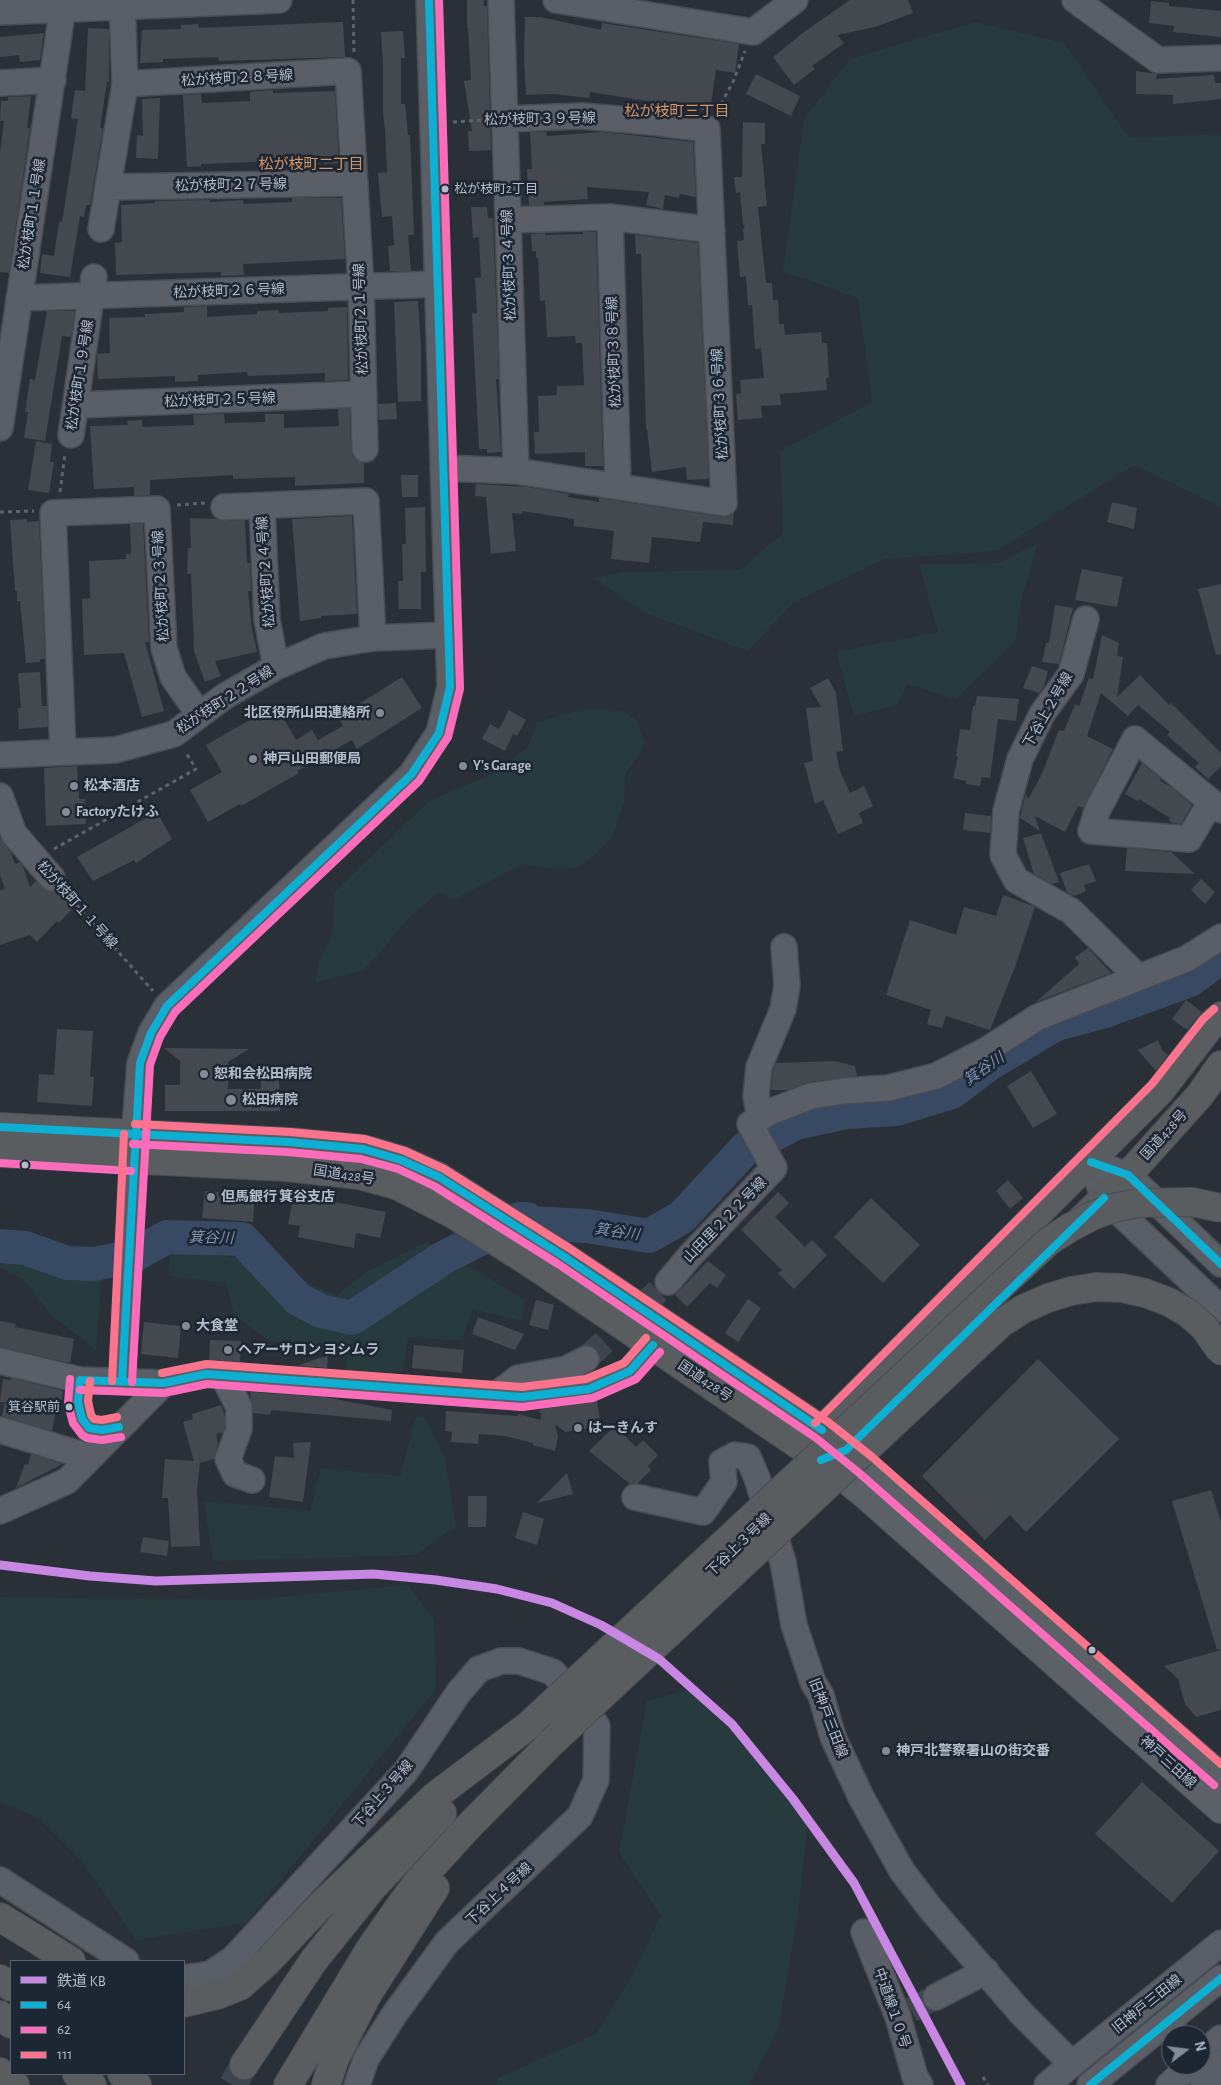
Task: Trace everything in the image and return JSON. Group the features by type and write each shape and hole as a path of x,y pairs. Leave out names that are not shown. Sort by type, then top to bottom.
{"highway":[{"path":"822,1430 1160,1091 1211,1025 1221,1016"},
{"name":"国道428号","path":"0,1153 132,1161 286,1167 359,1175 396,1185 453,1214 532,1264 821,1460 846,1450 1128,1175 1200,1095 1221,1065"},
{"name":"国道428号","path":"0,1127 289,1142 364,1149 401,1160 439,1177 482,1204 563,1256 822,1430"},
{"path":"244,2065 314,1960 372,1888 446,1809 536,1718 1049,1241 1094,1215 1117,1207 1141,1202 1192,1202 1221,1208"},
{"path":"288,2085 370,1949 414,1888 467,1828 552,1742 1001,1323 1022,1309 1071,1291 1088,1288 1122,1288 1146,1293 1169,1302 1188,1313 1204,1327 1221,1351"},
{"path":"185,2003 216,1996 240,1986 268,1961 316,1910 434,1797 536,1718"},
{"path":"326,2085 334,2060 367,1995 416,1916 488,1817 552,1742"},
{"path":"0,1917 69,1960"},
{"path":"0,2015 10,2023"},
{"path":"0,2072 15,2085"},
{"path":"78,2075 92,2085"},
{"path":"123,2075 136,2085"}],"main road":[{"name":"神戸三田線","path":"822,1430 1221,1777"},
{"name":"神戸三田線","path":"821,1460 862,1492 1221,1809"}],"street":[{"path":"0,12 64,4 279,0"},
{"path":"122,1381 134,1134 140,1063 151,1033 167,1006 411,775 439,733 450,687 429,0"},
{"name":"松が枝町３４号線","path":"501,0 516,471"},
{"path":"556,0 753,32 795,0"},
{"path":"1075,0 1158,60 1221,58"},
{"path":"101,229 125,84 122,3"},
{"name":"松が枝町１１号線","path":"0,423 64,4"},
{"name":"松が枝町２８号線","path":"125,84 348,71"},
{"name":"松が枝町２１号線","path":"348,71 361,287 365,449"},
{"path":"0,83 53,80"},
{"name":"松が枝町３９号線","path":"505,119 582,116 707,129"},
{"name":"松が枝町３６号線","path":"443,468 516,471 724,503 707,129"},
{"name":"松が枝町２７号線","path":"108,187 355,183"},
{"path":"508,220 610,216 712,230"},
{"name":"松が枝町３８号線","path":"610,216 618,487"},
{"name":"松が枝町２６号線","path":"20,298 94,286 361,287 438,284"},
{"name":"松が枝町１９号線","path":"71,434 94,286"},
{"name":"松が枝町２５号線","path":"76,405 364,394"},
{"path":"224,506 366,501 373,638"},
{"name":"松が枝町２４号線","path":"262,506 267,619 276,667"},
{"path":"63,752 53,513 156,509"},
{"name":"松が枝町２３号線","path":"156,509 164,648 173,677 199,714"},
{"name":"下谷上２号線","path":"1086,619 1071,674 1042,714 1020,759 1006,811 1003,855 1016,880 1038,894 1071,910 1138,977"},
{"name":"松が枝町２２号線","path":"0,755 114,750 174,734 225,696 276,667 324,646 373,638 448,635"},
{"path":"1135,739 1216,806 1189,839 1091,831 1098,811 1135,739"},
{"name":"松が枝町１１号線","path":"0,796 14,834 52,878"},
{"path":"757,1125 770,1112 811,1096 844,1091 888,1088 936,1076 985,1052 1038,1017 1186,959 1221,937"},
{"path":"757,1125 756,1096 759,1067 783,1009 787,985 784,947"},
{"name":"山田里２２２号線","path":"668,1282 690,1256 763,1182 774,1168 757,1125"},
{"path":"1091,1162 1128,1175 1221,1264"},
{"path":"1091,1162 1104,1198 1221,1309"},
{"path":"0,1361 80,1380 164,1383 206,1374 522,1397 589,1389 630,1371 653,1345"},
{"path":"496,1395 518,1378 567,1369 586,1359"},
{"path":"223,1376 239,1407 239,1429 228,1459 235,1474 252,1480"},
{"path":"80,1380 78,1402 82,1419 89,1428 102,1430 119,1428"},
{"path":"0,1510 67,1481 164,1383"},
{"path":"0,1430 89,1457"},
{"path":"821,1460 822,1430"},
{"name":"旧神戸三田線","path":"635,1497 702,1512 724,1482 722,1462 735,1455 748,1457 783,1562 794,1625 813,1682 820,1695 833,1737 861,1797 902,1871 930,1908 1022,2013 1072,2064"},
{"name":"下谷上３号線","path":"653,1626 769,1517 821,1460"},
{"path":"575,1699 624,1653"},
{"name":"下谷上３号線","path":"185,1978 210,1974 234,1959 406,1771 459,1692 479,1669 501,1661 519,1660 553,1672 575,1699"},
{"name":"下谷上４号線","path":"357,2085 366,2059 447,1942 580,1816 596,1780 597,1726 575,1699"},
{"path":"0,1880 124,1960"},
{"name":"中道線１０号","path":"864,1932 905,2013 914,2077 920,2085"},
{"name":"旧神戸三田線","path":"1047,2085 1221,1943"},
{"path":"936,1997 986,1971"},
{"path":"1090,2085 1221,1978"},
{"path":"1211,2047 1221,2038"},
{"path":"1203,2085 1221,2068"},
{"path":"1168,2085 1180,2075"}],"path":[{"path":"348,71 355,60 353,0"},
{"path":"707,129 733,82 753,32"},
{"name":"松が枝町３９号線","path":"433,123 505,119"},
{"name":"松が枝町１９号線","path":"53,513 58,504 67,443 71,434"},
{"path":"156,509 168,505 212,503 224,506"},
{"path":"0,512 24,510 53,513"},
{"path":"36,859 196,769 174,734"},
{"name":"松が枝町１１号線","path":"52,878 167,1006"},
{"path":"983,2078 988,2085"}],"green space":[{"path":"975,22 1064,43 1129,138 1221,134 1221,507 1134,465 996,551 884,559 793,603 748,651 643,612 594,578 623,572 740,570 783,533 780,451 872,402 858,298 783,271 804,119 850,59"},
{"path":"1038,543 1021,601 1015,642 956,699 907,684 897,705 854,716 836,652 938,632 919,564 999,563"},
{"path":"604,709 625,712 637,721 644,743 638,757 625,774 624,802 613,836 593,856 577,868 555,869 523,864 453,900 439,892 409,917 380,953 363,970 315,983 319,960 333,933 334,892 429,801 497,772 528,747 537,722 580,710"},
{"path":"427,1242 524,1299 522,1321 472,1309 462,1341 408,1337 403,1372 346,1372 347,1351 270,1341 234,1315 226,1283 168,1276 170,1248 237,1258 260,1243 295,1276 336,1296 368,1271"},
{"path":"0,1243 14,1253 76,1275 102,1272 96,1350 50,1314 23,1279 0,1267"},
{"path":"424,1416 445,1458 456,1526 415,1555 213,1561 204,1501 310,1511 321,1468 400,1476 416,1417"},
{"path":"408,1585 434,1619 436,1689 247,1922 136,1940 84,1864 39,1818 0,1802 0,1597 249,1600"},
{"path":"696,1687 808,1821 798,1914 779,2028 749,2085 496,2085 498,2078 596,2034 630,1979 661,1916 619,1852 647,1701"}],"building":[{"path":"467,0 484,0 484,6 487,6 491,150 469,151 468,131 472,131 464,81 471,80"},
{"path":"850,0 908,0 913,13 875,27 837,35 844,43 812,66 815,69 794,85 773,57 804,32"},
{"path":"1151,1 1169,3 1169,6 1221,11 1221,37 1173,32 1174,26 1149,23"},
{"path":"525,17 540,17 601,30 602,23 739,44 735,73 716,70 710,111 590,92 589,98 554,94 526,95 524,58"},
{"path":"343,22 345,57 219,61 218,57 163,59 163,62 140,63 142,30 181,29 181,25 198,24 199,28"},
{"path":"88,28 109,29 109,82 107,82 100,128 103,128 90,205 86,205 84,217 80,216 70,277 40,273 42,254 54,256 59,222 62,222 78,119 71,118 75,90 85,91"},
{"path":"403,31 405,58 401,58 401,104 405,104 408,135 410,135 414,235 408,235 411,271 390,271 388,246 394,245 392,216 382,217 378,173 387,172 381,32"},
{"path":"44,33 40,60 20,62 19,55 0,57 0,37"},
{"path":"1136,71 1157,74 1156,79 1214,75 1215,83 1221,83 1221,99 1173,104 1173,95 1136,94"},
{"path":"756,74 800,96 791,116 746,94"},
{"path":"273,90 273,93 335,91 339,163 324,164 323,156 276,159 276,161 201,164 201,166 187,167 183,95 201,94 202,103 250,101 250,92"},
{"path":"31,96 27,128 30,128 9,273 0,272 0,152 4,121 0,121 1,101 8,101 8,97"},
{"path":"160,98 158,159 136,158 137,135 143,136 142,99"},
{"path":"743,122 765,123 765,144 761,144 767,206 758,207 766,283 772,283 773,300 778,300 779,324 784,324 785,335 821,332 822,343 827,343 829,378 826,378 827,390 780,394 781,405 761,406 762,418 738,420 736,394 741,393 740,380 764,378 761,348 755,349 752,305 748,305 746,276 740,277 737,241 744,240 743,230 745,225 743,225 740,192 736,193 734,177 742,177"},
{"path":"530,132 546,132 547,136 602,132 693,142 696,197 680,194 679,198 665,195 663,209 646,205 649,192 587,187 588,199 544,202 544,205 529,205 527,169 532,169"},
{"path":"292,198 341,198 345,259 243,264 244,275 221,276 221,272 116,275 115,243 122,242 121,205 155,203 155,201 210,200 210,202 243,200 244,204 292,202"},
{"path":"471,207 487,207 488,218 493,218 499,379 496,379 501,452 487,453 487,449 479,449 472,314 477,313 475,278 481,278 479,237 473,238"},
{"path":"583,232 596,232 603,466 585,466 585,452 535,454 534,432 539,432 538,396 557,395 557,386 584,385 582,343 576,343 575,336 547,337 545,300 540,301 538,258 536,258 536,251 532,251 531,234 583,234"},
{"path":"635,235 698,243 709,479 687,480 686,467 652,472 646,429 641,254 636,254"},
{"path":"418,301 421,347 421,401 398,402 394,302"},
{"path":"207,306 207,317 257,314 257,311 278,310 279,313 328,311 328,308 347,307 348,380 325,381 325,373 248,376 247,372 198,375 198,381 175,382 175,376 98,379 97,354 110,353 109,318 145,317 145,314 184,312 184,307"},
{"path":"47,311 75,311 71,337 62,336 45,441 24,438 28,412 25,412 30,379 35,380"},
{"path":"396,403 397,419 379,420 378,404"},
{"path":"338,409 350,409 351,450 353,457 364,463 364,483 295,486 295,477 233,479 233,475 150,480 150,495 134,496 134,487 94,489 90,426 128,425 127,421 142,420 142,427 194,425 193,415 224,414 225,423 265,422 265,414 284,414 284,428 339,426"},
{"path":"36,441 52,444 50,462 54,462 49,493 28,490"},
{"path":"401,475 418,475 418,497 402,497"},
{"path":"476,484 527,487 569,494 568,497 599,502 599,498 722,517 730,516 734,512 733,525 703,522 700,542 652,537 649,563 611,559 614,531 574,526 574,519 522,511 522,514 512,513 516,551 491,554 486,497 475,496"},
{"path":"1112,502 1137,508 1134,529 1107,522"},
{"path":"425,507 426,572 421,572 421,609 399,609 398,581 403,581 402,544 406,544 405,508"},
{"path":"352,516 357,614 321,616 321,618 300,621 292,519"},
{"path":"190,518 225,521 245,520 247,563 250,563 251,591 248,591 251,623 257,652 215,661 221,676 205,682 194,651 191,574 187,574 188,548 191,548"},
{"path":"27,519 27,522 39,521 45,659 40,659 40,662 26,663 20,601 17,601 17,591 15,591 10,520"},
{"path":"130,524 143,524 149,642 145,642 164,711 142,717 124,653 84,655 82,599 90,598 89,561 126,559 126,554 131,554"},
{"path":"1082,569 1123,577 1117,607 1075,600"},
{"path":"1221,584 1221,654 1216,655 1198,589"},
{"path":"1055,605 1073,608 1059,664 1042,662 1046,643 1049,643"},
{"path":"1102,635 1119,643 1117,656 1123,657 1117,697 1140,675 1221,753 1221,766 1208,779 1195,767 1199,763 1167,735 1170,732 1138,705 1128,716 1101,693 1087,736 1113,749 1083,808 1078,806 1065,832 1035,816 1040,831 1020,818 1026,794 1028,799 1041,776 1059,730 1064,731 1075,704 1079,706 1089,678 1093,679"},
{"path":"1032,666 1048,671 1044,686 1039,693 1023,688"},
{"path":"40,672 42,706 47,706 48,727 19,729 18,708 21,708 18,673"},
{"path":"402,677 422,708 357,749 352,740 297,771 299,773 241,806 240,804 208,822 190,790 222,772 206,745 276,705 296,740 312,730 318,740 343,726 338,717"},
{"path":"828,678 836,693 843,751 836,752 840,771 850,793 864,786 873,806 859,813 863,823 838,834 823,800 815,804 804,763 813,761 806,708 821,707 810,688"},
{"path":"977,696 1019,699 1016,721 998,719 990,778 982,777 980,786 966,784 966,781 953,778 958,757 956,756 960,729 970,730 973,706 975,706"},
{"path":"509,710 526,720 517,736 513,734 505,751 482,739 490,724 499,729"},
{"path":"1142,763 1161,779 1160,781 1170,786 1192,805 1181,824 1172,823 1169,821 1170,818 1139,799 1138,801 1125,794"},
{"path":"77,766 79,799 85,799 86,824 46,826 44,768"},
{"path":"157,812 172,839 136,863 134,860 93,881 77,857"},
{"path":"965,813 991,816 990,833 963,830"},
{"path":"1041,833 1059,882 1052,884 1034,874 1023,838"},
{"path":"0,838 11,853 15,864 20,862 30,887 36,881 47,891 56,891 74,907 59,923 57,921 37,942 30,935 0,945 0,890 5,889 0,875"},
{"path":"1127,848 1171,852 1195,874 1125,871"},
{"path":"1089,864 1096,881 1084,885 1086,891 1074,896 1067,892 1060,873"},
{"path":"1201,879 1215,892 1205,904 1191,890"},
{"path":"1003,895 1035,907 1015,967 990,1030 946,1016 942,1028 927,1024 931,1010 886,995 910,920 956,935 964,907 996,916"},
{"path":"1088,948 1111,973 1036,1002 1079,964 1075,957"},
{"path":"1186,1000 1202,1012 1187,1030 1172,1019"},
{"path":"57,1029 93,1031 90,1077 94,1077 92,1106 37,1102 39,1074 54,1075"},
{"path":"1158,1040 1162,1050 1168,1055 1156,1071 1138,1050"},
{"name":"恕和会松田病院","path":"164,1048 249,1049 228,1062 228,1089 261,1089 261,1079 279,1078 280,1111 165,1111 165,1085 180,1085 180,1061"},
{"path":"835,1061 855,1066 857,1076 809,1082 788,1090 771,1090 776,1063"},
{"path":"1031,1071 1057,1114 1033,1128 1007,1086"},
{"path":"1008,1180 1023,1198 1010,1209 996,1191"},
{"path":"205,1191 255,1195 253,1222 202,1218"},
{"path":"778,1192 789,1203 775,1217 805,1247 812,1240 827,1255 794,1289 778,1273 782,1270 741,1230"},
{"path":"294,1194 386,1212 380,1238 356,1233 354,1248 298,1237 300,1226 288,1224"},
{"path":"871,1198 920,1245 883,1283 834,1237"},
{"path":"708,1261 726,1275 717,1288 710,1283 687,1307 675,1295"},
{"path":"748,1299 761,1308 738,1342 725,1333"},
{"path":"536,1300 554,1305 548,1330 529,1325"},
{"path":"478,1317 524,1334 515,1350 472,1334"},
{"path":"0,1321 16,1324 15,1327 74,1339 70,1363 0,1347"},
{"path":"144,1322 181,1326 178,1358 141,1354"},
{"path":"210,1340 241,1341 240,1362 209,1360"},
{"path":"414,1345 464,1350 462,1373 412,1368"},
{"path":"328,1355 327,1368 299,1366 300,1365"},
{"path":"1038,1359 1119,1439 1026,1532 1010,1515 985,1540 922,1476"},
{"path":"11,1378 63,1391 61,1405 57,1405 52,1431 2,1416 5,1402 0,1402 3,1379 11,1380"},
{"path":"250,1392 325,1397 392,1410 391,1421 271,1410 270,1415 253,1413"},
{"path":"597,1401 601,1426 565,1432 555,1424 558,1437 555,1451 505,1436 479,1434 478,1444 451,1442 452,1432 445,1431 446,1411 518,1416 518,1414 540,1420 542,1414 538,1411 543,1409"},
{"path":"221,1405 225,1417 225,1426 223,1432 216,1434 218,1444 214,1459 200,1463 197,1490 200,1546 171,1547 168,1498 162,1498 165,1459 194,1461 183,1422 193,1419 192,1414"},
{"path":"615,1426 636,1447 643,1440 658,1455 648,1466 651,1470 638,1483 630,1484 589,1451"},
{"path":"311,1442 303,1502 269,1497 275,1456 294,1458 293,1443"},
{"path":"31,1454 62,1464 16,1488 25,1464 28,1465"},
{"path":"567,1473 573,1494 537,1503"},
{"path":"1211,1490 1221,1522 1221,1649 1217,1650 1172,1501"},
{"path":"468,1496 487,1496 486,1527 468,1527"},
{"path":"523,1512 544,1519 537,1545 515,1538"},
{"path":"143,1537 169,1541 167,1556 140,1552"},
{"path":"1221,1650 1221,1710 1196,1717 1185,1704 1178,1679 1164,1666"},
{"path":"1142,1782 1219,1851 1172,1903 1095,1834"}],"waterway":[{"name":"箕谷川","path":"0,1246 25,1248 67,1263 93,1264 131,1257 167,1237 242,1239 298,1299 321,1311 352,1318 443,1258 519,1219 527,1219 531,1223 587,1226 649,1236 682,1217 745,1149 796,1123 847,1112 896,1109 952,1092 989,1064 1056,1024 1105,1011 1190,980 1221,957"}],"tunnel":[{"path":"586,1359 668,1282"},
{"path":"911,2010 936,1997"},
{"path":"233,2085 244,2065"}],"rail line":[{"name":"KB","path":"0,1565 90,1576 156,1581 374,1574 436,1580 497,1589 552,1603 601,1625 659,1659 732,1724 793,1799 854,1883 961,2085"}],"transit line":[{"name":"64","path":"122,1381 140,1063 151,1033 167,1006 411,775 439,733 450,687 429,0"},
{"name":"62","path":"132,1382 150,1065 160,1037 175,1012 419,781 448,737 460,689 439,0"},
{"name":"111","path":"815,1423 1152,1084 1203,1019 1214,1009"},
{"name":"111","path":"135,1124 290,1132 365,1139 405,1151 444,1169 569,1248 828,1422 871,1456 1221,1764"},
{"name":"64","path":"0,1127 289,1142 363,1149 401,1160 439,1177 563,1256 822,1430"},
{"name":"111","path":"112,1381 124,1134"},
{"name":"62","path":"133,1144 288,1152 361,1159 398,1169 434,1186 558,1264 816,1438 858,1472 1214,1785"},
{"name":"64","path":"1091,1162 1128,1175 1221,1264"},
{"name":"62","path":"0,1163 131,1171"},
{"name":"64","path":"821,1460 846,1450 1104,1198"},
{"name":"111","path":"162,1373 207,1364 522,1387 586,1379 624,1363 646,1338"},
{"name":"64","path":"80,1380 164,1383 206,1374 522,1397 589,1389 630,1371 653,1345"},
{"name":"62","path":"80,1390 164,1393 207,1384 522,1407 593,1398 636,1379 660,1352"},
{"name":"62","path":"70,1379 68,1404 73,1423 82,1435 87,1438 102,1440 121,1437"},
{"name":"64","path":"80,1380 78,1402 82,1419 89,1428 102,1430 119,1427"},
{"name":"111","path":"90,1381 88,1401 91,1415 94,1419 102,1420 117,1417"},
{"name":"64","path":"1090,2085 1221,1978"}],"place":[{"name":"松が枝町2丁目","path":"445,189"},
{"name":"北区役所山田連絡所","path":"380,713"},
{"name":"神戸山田郵便局","path":"253,759"},
{"name":"Y's Garage","path":"463,766"},
{"name":"松本酒店","path":"74,786"},
{"name":"Factoryたけふ","path":"66,812"},
{"name":"恕和会松田病院","path":"204,1074"},
{"name":"松田病院","path":"231,1100"},
{"name":"但馬銀行 箕谷支店","path":"211,1197"},
{"name":"大食堂","path":"186,1326"},
{"name":"ヘアーサロン ヨシムラ","path":"228,1350"},
{"name":"箕谷駅前","path":"69,1407"},
{"name":"はーきんす","path":"578,1428"},
{"name":"神戸北警察署山の街交番","path":"886,1751"}],"district":[{"name":"松が枝町三丁目","path":"677,111"},
{"name":"松が枝町二丁目","path":"311,164"}]}
